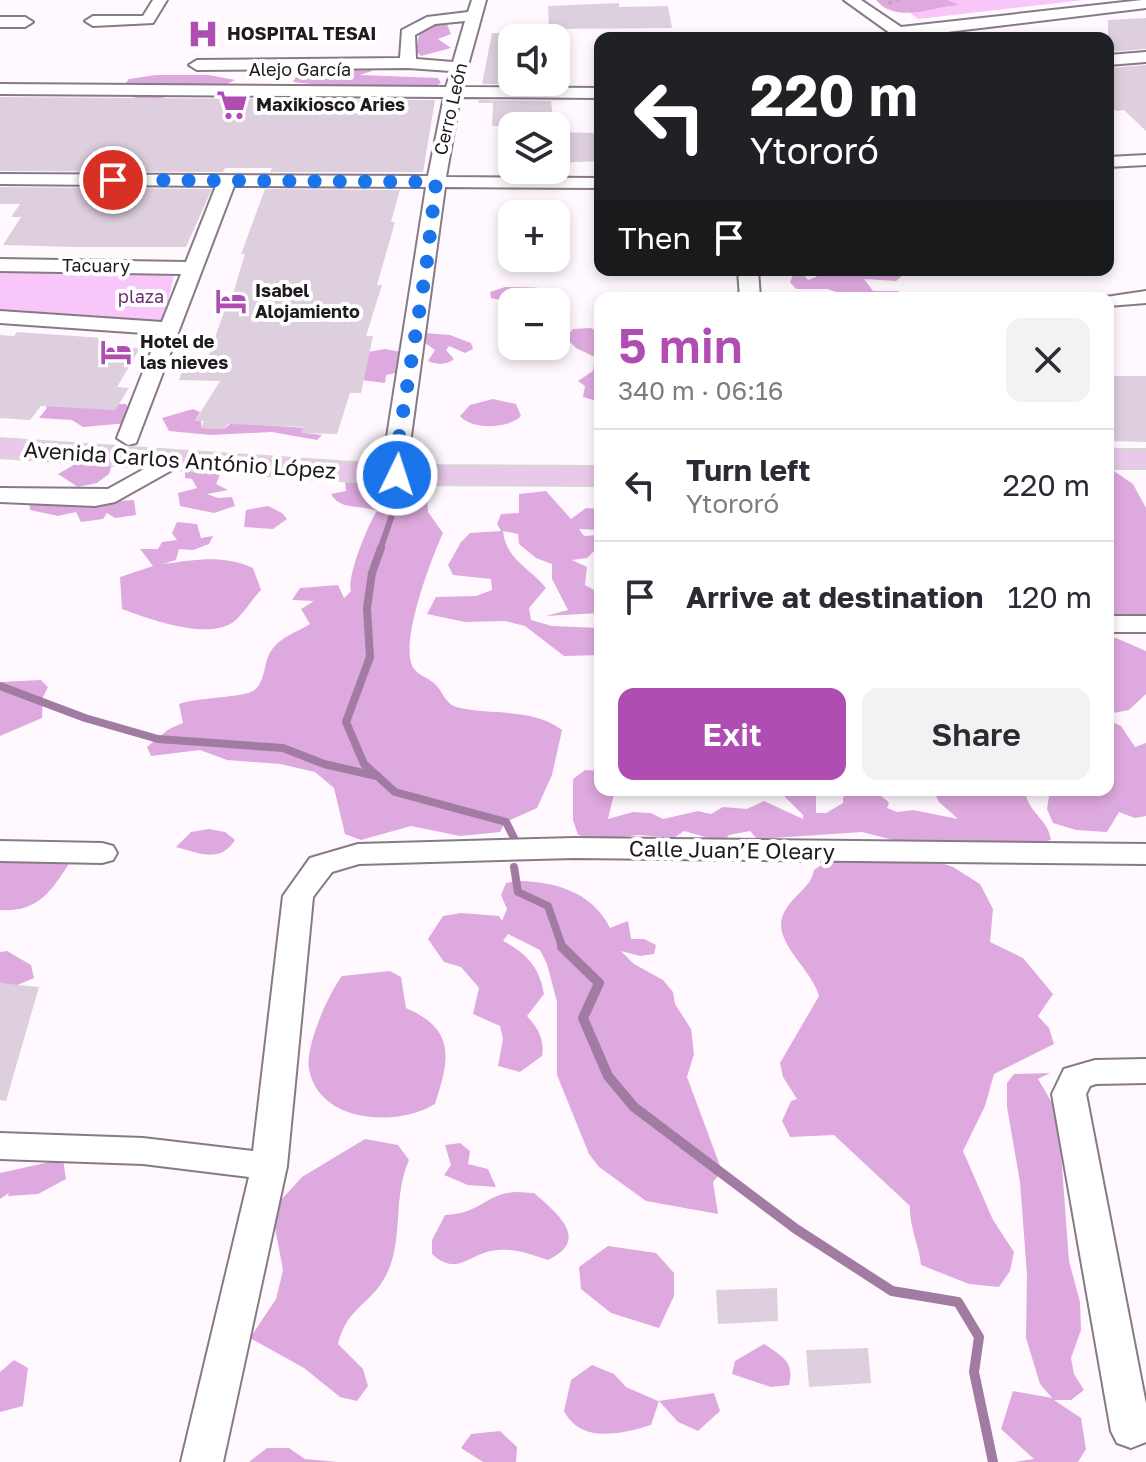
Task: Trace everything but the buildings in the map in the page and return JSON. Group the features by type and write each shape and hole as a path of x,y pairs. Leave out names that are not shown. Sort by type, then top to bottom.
{"main road":[{"name":"Avenida Carlos António López","path":"0,430 128,438 397,466 594,457"},
{"name":"Avenida Carlos António López","path":"0,448 173,460 594,476"},
{"path":"1114,460 1145,465"},
{"path":"1114,475 1145,465"}],"street":[{"path":"93,21 148,20 160,0"},
{"path":"851,0 898,32"},
{"path":"923,32 1146,4"},
{"path":"408,63 407,33 413,27 476,8"},
{"name":"Cerro León","path":"397,466 436,182 457,79 476,8"},
{"path":"1005,20 1022,32"},
{"path":"0,22 25,22"},
{"path":"1114,60 1146,57"},
{"path":"197,65 408,63 457,79"},
{"path":"1114,72 1146,70"},
{"name":"Alejo García","path":"0,75 498,79"},
{"name":"Alejo García","path":"0,89 457,79 594,92"},
{"path":"570,79 594,80"},
{"path":"1114,162 1146,160"},
{"path":"0,179 594,183"},
{"path":"128,438 227,181"},
{"name":"Tacuary","path":"0,265 192,268"},
{"path":"1114,300 1146,297"},
{"path":"0,317 171,329"},
{"path":"0,495 95,499 115,495 173,460"},
{"path":"1114,624 1146,624"},
{"name":"Calle Juan’E Oleary","path":"269,1166 298,896 321,865 358,854 574,848 1146,854"},
{"path":"0,851 102,853"},
{"path":"1131,1431 1069,1094 1076,1078 1095,1072 1146,1071"},
{"path":"0,1146 143,1151 269,1166 202,1462"}],"green space":[{"path":"894,0 1084,0 918,19"},
{"name":"plaza","path":"0,267 175,270 163,325 0,313"}],"shaded area":[{"path":"876,0 947,0 959,5 905,13 885,7"},
{"path":"437,22 447,24 451,34 438,39 451,48 421,56 416,51 420,30"},
{"path":"327,66 371,67 372,71 360,75 438,78 441,83 432,88 346,88 293,82 296,77 341,74 323,73"},
{"path":"156,75 209,75 235,80 223,86 153,85 169,95 157,99 118,93 129,79"},
{"path":"793,276 805,276 808,280 816,277 902,276 896,281 864,279 873,291 899,292 796,289 790,282"},
{"path":"498,289 498,300 491,298 490,292"},
{"path":"573,329 594,330 594,357 576,348 570,342"},
{"path":"425,333 450,335 471,343 473,349 465,353 449,346 446,350 454,359 438,364 428,361 435,350 421,340"},
{"path":"385,349 401,352 405,371 386,375 385,383 361,380 368,352"},
{"path":"594,364 594,400 583,397 585,386 578,381 593,371"},
{"path":"493,399 516,404 521,416 508,423 481,426 460,416 470,405"},
{"path":"44,403 114,410 119,404 126,404 130,411 128,423 83,427 72,420 39,418 47,408"},
{"path":"193,409 200,412 195,421 201,421 201,428 224,429 231,423 306,428 305,433 322,435 317,440 272,432 211,435 169,431 162,418"},
{"path":"84,459 112,464 109,474 97,483 78,487 58,474"},
{"path":"197,466 220,475 216,484 228,490 207,494 218,498 232,497 235,506 214,513 180,506 178,493 197,488 192,479 185,478 185,470"},
{"path":"1114,471 1133,484 1146,508 1146,615 1114,618"},
{"path":"362,479 371,486 368,497 427,496 428,512 443,533 424,581 413,624 410,659 415,670 435,684 455,707 526,715 562,730 552,775 537,808 506,822 500,832 460,836 411,826 361,840 345,834 334,788 315,772 280,764 227,760 200,750 151,756 147,747 169,729 183,723 179,704 247,693 257,687 275,646 310,624 301,609 314,601 292,600 300,588 338,585 344,598 351,591 355,563 377,511 345,505 331,494 346,491 345,481"},
{"path":"546,491 571,519 586,508 594,509 594,530 579,529 584,536 594,535 594,551 587,558 572,560 587,567 585,585 594,590 594,613 546,616 568,610 552,579 552,564 536,558 519,544 518,534 503,531 514,557 546,588 529,608 531,620 552,626 594,628 594,655 564,656 525,626 505,621 465,622 427,614 436,597 476,596 492,590 491,579 453,575 448,565 470,533 501,531 497,524 501,514 519,513 519,494"},
{"path":"134,500 136,515 115,518 107,513 103,519 81,522 76,512 58,516 30,510 29,501 53,505"},
{"path":"268,506 287,519 273,529 244,527 246,510"},
{"path":"177,522 197,524 201,538 213,536 209,544 193,550 179,549 176,560 163,564 219,560 253,568 261,590 237,619 226,626 213,629 181,627 122,609 120,577 153,566 140,549 158,549 162,542 177,540 172,533"},
{"path":"1114,638 1146,651 1146,694 1129,710 1114,713"},
{"path":"41,680 48,687 43,697 42,718 0,736 0,682"},
{"path":"1114,723 1121,726 1135,747 1146,743 1146,816 1135,818 1119,812 1107,832 1076,830 1053,823 1047,809 1049,796 1114,796"},
{"path":"585,770 594,771 594,796 614,796 608,819 633,812 651,813 663,819 698,811 711,814 723,807 747,809 764,801 803,819 803,815 785,796 816,796 816,813 826,813 843,803 845,796 881,796 889,803 887,808 897,812 913,810 958,819 936,796 1026,796 1046,826 1051,840 1033,844 901,842 862,832 757,839 750,831 729,835 723,842 684,831 674,838 638,835 601,840 578,835 573,820 573,779"},
{"path":"209,829 225,832 235,840 223,852 208,855 176,847 191,832"},
{"path":"54,858 70,862 50,891 24,908 0,910 0,863"},
{"path":"827,861 936,861 953,867 980,884 993,909 990,942 1023,958 1053,994 1038,1016 1049,1028 1054,1044 994,1074 985,1106 963,1151 993,1220 1014,1252 1010,1271 999,1287 969,1284 921,1265 910,1206 834,1135 790,1137 782,1121 791,1101 797,1099 783,1077 780,1063 819,996 788,945 781,925 786,908 809,882 814,870"},
{"path":"506,883 544,883 570,891 593,905 610,928 628,921 631,939 644,939 656,945 654,954 640,956 621,951 634,964 663,980 673,992 675,1004 691,1029 694,1054 687,1077 722,1171 713,1182 718,1214 646,1201 599,1167 589,1154 557,1075 557,1002 547,964 540,950 508,934 503,941 531,962 542,985 544,994 527,1016 540,1034 543,1050 542,1056 520,1072 498,1066 503,1039 500,1026 473,1014 479,988 461,967 444,962 428,939 443,916 461,913 499,916 502,921 507,909 501,895"},
{"path":"7,951 31,965 34,978 15,986 0,983 0,952"},
{"path":"390,971 401,977 406,1008 434,1026 441,1036 445,1048 444,1074 435,1104 401,1116 362,1116 328,1101 316,1087 309,1069 310,1048 324,1008 342,976"},
{"path":"1050,1073 1038,1079 1058,1113 1069,1261 1080,1302 1081,1330 1071,1358 1074,1374 1084,1390 1071,1400 1054,1400 1081,1418 1086,1449 1078,1462 1014,1462 1034,1459 1001,1429 1013,1391 1052,1398 1040,1384 1026,1338 1027,1275 1020,1182 1007,1107 1007,1083 1014,1074"},
{"path":"365,1139 398,1145 409,1160 401,1187 396,1243 389,1269 376,1291 354,1312 338,1344 363,1369 368,1386 357,1401 340,1397 304,1368 250,1338 276,1299 283,1270 275,1228 280,1201 302,1177"},
{"path":"460,1143 470,1151 468,1164 488,1169 496,1187 468,1185 444,1175 451,1165 445,1145"},
{"path":"63,1159 66,1179 38,1194 8,1196 9,1193 0,1199 0,1173"},
{"path":"534,1193 566,1226 569,1235 561,1252 548,1260 517,1251 497,1250 457,1264 441,1261 432,1254 432,1240 445,1215 467,1211 497,1196"},
{"path":"608,1246 656,1253 674,1273 674,1296 659,1328 611,1313 581,1289 579,1267"},
{"path":"764,1344 786,1360 790,1371 789,1385 771,1387 732,1374 735,1361"},
{"path":"14,1360 28,1368 23,1406 0,1412 0,1372"},
{"path":"592,1365 614,1374 626,1387 658,1401 714,1393 720,1411 698,1431 678,1422 659,1401 651,1425 615,1433 591,1432 571,1421 564,1411 571,1380"},
{"path":"500,1431 517,1447 516,1462 483,1462 461,1448 471,1434"},
{"path":"267,1448 289,1448 305,1459 338,1462 249,1462"}],"waterway":[{"path":"380,550 401,489"},
{"path":"381,548 372,573 367,608 370,657 346,722 364,764 395,792 506,822 514,838"},
{"path":"0,686 85,718 158,739 283,748 324,764 377,776"},
{"path":"514,867 518,892 548,906 562,947"},
{"path":"562,947 599,983 583,1018 608,1076 634,1107 796,1229 892,1291 958,1302 979,1337 974,1372 993,1462"}],"place":[{"name":"HOSPITAL TESAI","path":"203,34"},
{"name":"Maxikiosco Aries","path":"232,105"},
{"name":"Isabel Alojamiento","path":"231,301"},
{"name":"Hotel de las nieves","path":"116,352"}],"route":[{"path":"113,180 436,182 426,269 396,456 397,475"}]}
